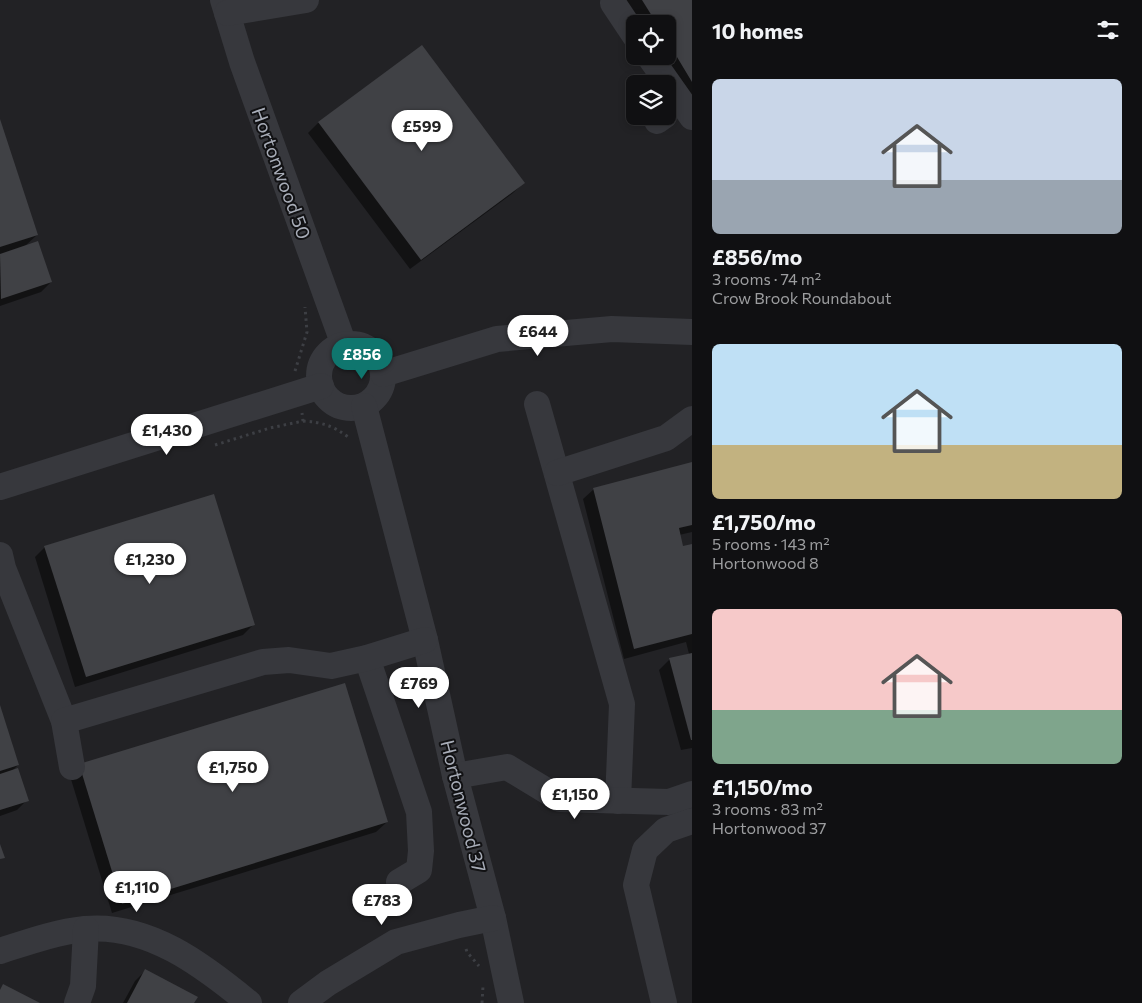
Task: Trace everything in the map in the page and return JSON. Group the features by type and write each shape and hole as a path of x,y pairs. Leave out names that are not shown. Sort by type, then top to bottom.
{"street":[{"path":"225,6 306,0"},
{"path":"612,3 626,23"},
{"name":"Hortonwood 50","path":"225,6 242,62 344,345"},
{"path":"383,374 497,340 612,329 692,332"},
{"path":"355,344 372,352 379,361 383,374 382,384 379,393 364,406 353,408 336,404 327,398 321,386 322,363 328,354 344,345 355,344"},
{"path":"0,487 321,386"},
{"path":"537,404 622,704 618,801"},
{"name":"Hortonwood 37","path":"364,406 425,640 455,776 493,918 511,1003"},
{"path":"557,473 666,438 692,420"},
{"path":"0,555 3,568 64,721 72,767"},
{"path":"64,721 262,662 289,660 331,666 367,658 425,640"},
{"path":"367,658 419,812 421,851 419,870 399,882"},
{"path":"455,776 507,767 560,799 669,802 692,794"},
{"path":"664,1003 636,885 645,850 666,830 692,821"},
{"path":"301,1003 328,983 396,942 493,918"},
{"path":"77,1003 83,986 86,929"},
{"path":"0,951 45,936 86,929 125,930 161,943 212,973 249,1003"}],"path":[{"path":"295,372 300,356"},
{"path":"466,949 481,968"},
{"path":"482,1003 484,980"}],"shaded area":[{"path":"0,0 692,0 692,1003 0,1003"}],"building":[{"path":"642,0 692,0 692,82 676,55 676,15 651,15"},
{"path":"422,45 525,183 421,260 318,122"},
{"path":"0,119 38,235 0,247"},
{"path":"38,241 52,282 1,299 0,254"},
{"path":"692,462 692,525 679,528 683,546 692,544 692,634 634,649 593,488"},
{"path":"214,494 255,625 86,677 44,546"},
{"path":"692,653 692,740 691,740 669,658"},
{"path":"345,683 388,822 122,904 79,764"},
{"path":"0,705 19,765 0,771"},
{"path":"18,768 29,801 0,810 0,774"},
{"path":"0,844 5,858 0,859"},
{"path":"145,969 198,997 194,1003 127,1003"},
{"path":"3,984 40,1003 0,1003 0,990"}]}
